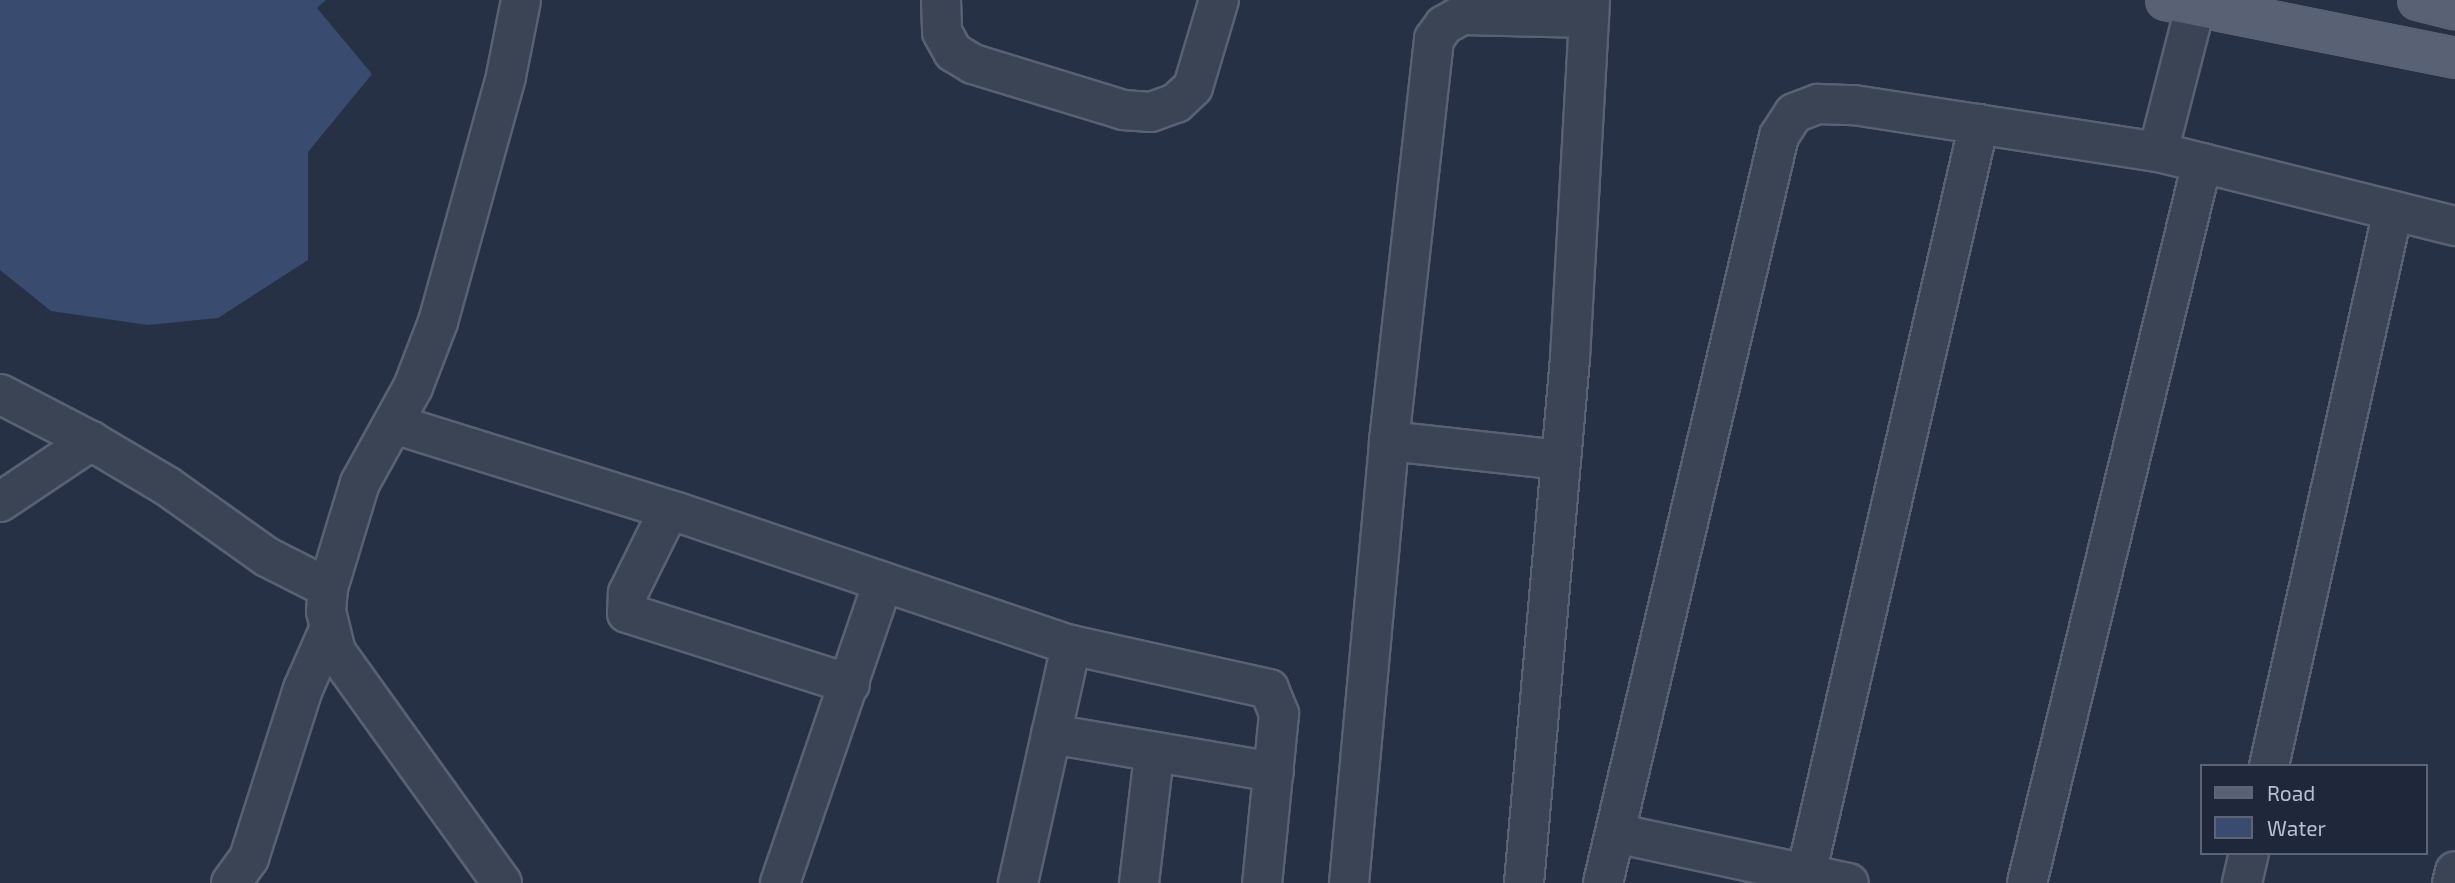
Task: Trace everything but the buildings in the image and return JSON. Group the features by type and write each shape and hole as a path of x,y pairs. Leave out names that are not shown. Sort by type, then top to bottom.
{"main road":[{"path":"2417,0 2455,9"},
{"path":"2186,2 2455,58"}],"street":[{"path":"502,883 336,652 328,632 328,588 360,483 394,424 438,322 506,76 521,0"},
{"path":"941,0 942,32 953,52 973,64 1124,110 1151,112 1176,103 1193,87 1219,0"},
{"path":"2158,152 2186,2"},
{"path":"1349,883 1389,441 1434,39 1444,25 1462,15 1590,9 1561,460 1524,883"},
{"path":"1603,883 1779,136 1794,113 1818,104 1854,105 2158,152 2455,226"},
{"path":"1805,878 1979,124"},
{"path":"2027,883 2202,163"},
{"path":"2269,764 2393,211"},
{"path":"0,394 90,441 167,486 267,557 328,588"},
{"path":"394,424 669,510 1070,645 1269,689 1279,714 1262,883"},
{"path":"0,502 90,441"},
{"path":"1389,441 1561,460"},
{"path":"669,510 628,593 627,613 850,684"},
{"path":"780,883 883,582"},
{"path":"231,883 249,858 303,689 328,632"},
{"path":"1018,883 1070,645"},
{"path":"1051,734 1154,755 1274,772"},
{"path":"1139,883 1154,755"},
{"path":"1615,832 1805,878 1849,883"},
{"path":"2242,883 2249,855"},
{"path":"2452,883 2455,871"}],"water":[{"path":"0,0 326,0 317,8 372,74 308,152 308,260 218,318 148,325 51,311 0,270"}]}
